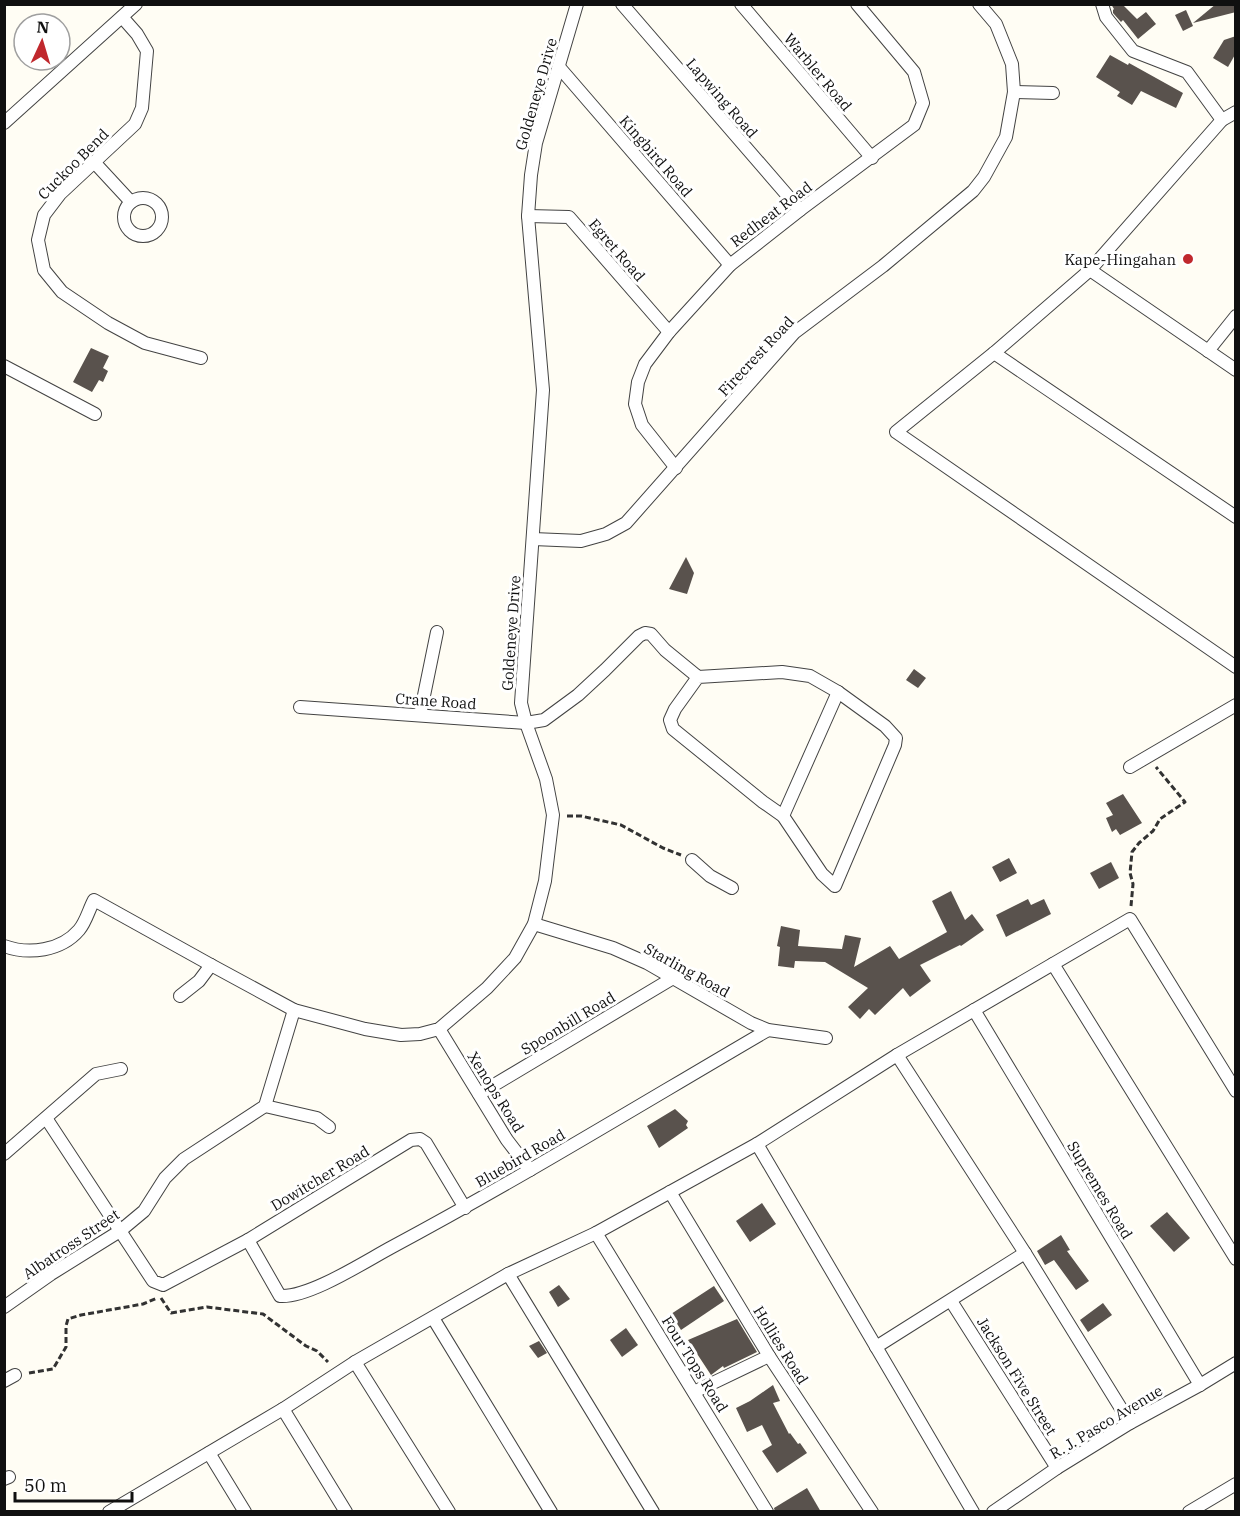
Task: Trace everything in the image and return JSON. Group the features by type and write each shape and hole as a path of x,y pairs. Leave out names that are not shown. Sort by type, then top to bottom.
{"street":[{"path":"4,123 136,4"},
{"name":"Goldeneye Drive","path":"440,1029 487,988 515,958 534,924 545,881 553,815 546,779 521,703 543,390 528,216 536,143 577,4"},
{"name":"Lapwing Road","path":"622,4 800,210"},
{"name":"Warbler Road","path":"741,4 872,158"},
{"name":"Redheat Road","path":"676,468 642,425 635,404 638,382 645,364 669,332 730,265 914,125 922,104 914,72 857,4"},
{"name":"Firecrest Road","path":"533,539 581,541 606,534 626,523 794,333 883,266 973,191 984,177 1006,137 1014,92 1012,64 996,24 979,4"},
{"path":"1102,4 1106,17 1133,51 1188,72 1222,120"},
{"name":"Cuckoo Bend","path":"122,17 137,34 147,51 142,108 135,124 60,194 44,215 38,240 44,270 62,292 108,323 145,342 201,358"},
{"name":"Kingbird Road","path":"559,67 730,265"},
{"path":"1014,92 1053,93"},
{"path":"1236,112 1222,120 1090,270 994,353 896,432 1236,667"},
{"path":"94,162 130,202"},
{"name":"Egret Road","path":"528,216 569,217 669,332"},
{"path":"1090,270 1236,370"},
{"path":"1208,351 1236,316"},
{"path":"994,353 1236,517"},
{"path":"4,366 95,414"},
{"path":"420,715 437,632"},
{"name":"Crane Road","path":"300,707 526,723 544,720 578,695 639,636 645,633 651,634 665,650 698,677"},
{"path":"782,672 810,676 838,692 885,726 896,738 835,886 822,874 783,816 673,729 670,720 675,709 698,677 782,672"},
{"path":"783,816 838,692"},
{"path":"1130,767 1236,705"},
{"path":"692,860 710,876 732,888"},
{"path":"4,946 25,952 44,950 69,940 80,928 94,900 294,1010 365,1029 401,1035 420,1034 440,1029"},
{"path":"109,1512 283,1409 355,1362 508,1274 596,1233 757,1144 897,1055 1130,919 1236,1091"},
{"name":"Starling Road","path":"534,924 613,948 647,963 751,1023 768,1030 826,1038"},
{"path":"1053,964 1236,1259"},
{"path":"180,996 199,981 211,965"},
{"name":"Spoonbill Road","path":"479,1094 673,978"},
{"path":"294,1010 266,1106 317,1119 329,1127"},
{"name":"Supremes Road","path":"975,1010 1200,1385"},
{"name":"Xenops Road","path":"440,1029 507,1140 530,1170"},
{"name":"Bluebird Road","path":"248,1240 280,1296 290,1296 322,1284 465,1208 768,1030"},
{"path":"897,1055 1026,1253 1131,1423"},
{"path":"4,1154 96,1074 121,1070"},
{"name":"Albatross Street","path":"4,1307 51,1274 120,1231 144,1210 165,1178 184,1158 266,1106"},
{"path":"46,1118 162,1292"},
{"name":"Dowitcher Road","path":"162,1292 411,1140 420,1139 426,1143 465,1208"},
{"path":"757,1144 973,1512"},
{"name":"Hollies Road","path":"670,1192 769,1356 872,1512"},
{"name":"Four Tops Road","path":"596,1233 767,1512"},
{"path":"876,1347 1026,1253"},
{"path":"508,1274 652,1512"},
{"name":"Jackson Five Street","path":"951,1301 1057,1468"},
{"path":"433,1318 551,1512"},
{"path":"694,1392 769,1356"},
{"path":"355,1362 449,1512"},
{"name":"R. J. Pasco Avenue","path":"993,1512 1057,1468 1236,1363"},
{"path":"283,1409 346,1512"},
{"path":"209,1454 245,1512"},
{"path":"1197,1510 1236,1484"}],"path":[{"path":"1130,919 1133,884 1130,873 1132,852 1153,831 1160,819 1185,802 1157,771 1150,755"},
{"path":"553,815 580,816 621,825 663,848 692,860"},
{"path":"10,1378 53,1369 66,1347 68,1319 143,1304 162,1292 171,1313 207,1307 263,1314 306,1346 317,1351 332,1366"}],"building":[{"path":"1111,4 1122,4 1137,19 1146,12 1156,24 1138,39 1123,20 1121,22 1113,13 1114,9"},
{"path":"1216,4 1236,4 1236,12 1193,23"},
{"path":"1186,10 1193,26 1183,31 1175,15"},
{"path":"1236,36 1236,53 1228,67 1213,58 1224,40"},
{"path":"1110,55 1183,93 1176,108 1141,91 1132,105 1117,96 1120,92 1096,77"},
{"path":"91,348 109,356 103,368 108,371 103,382 99,380 92,392 73,382"},
{"path":"686,557 694,573 687,594 669,589"},
{"path":"914,669 926,678 918,688 906,680"},
{"path":"1123,794 1142,823 1120,835 1116,829 1112,832 1106,818 1113,815 1106,803"},
{"path":"1009,858 1017,873 1000,882 992,867"},
{"path":"1111,862 1119,878 1099,889 1090,873"},
{"path":"951,891 965,920 972,914 984,930 961,946 920,965 931,981 910,997 903,988 875,1015 869,1009 860,1019 848,1007 868,988 825,962 795,961 794,968 778,966 780,947 777,946 781,926 800,930 798,946 842,949 845,935 861,938 854,967 890,946 899,959 947,932 932,901"},
{"path":"1028,899 1031,905 1044,899 1051,914 1006,937 996,915"},
{"path":"675,1109 688,1121 686,1125 688,1128 659,1148 647,1126"},
{"path":"762,1203 776,1224 750,1242 736,1221"},
{"path":"1167,1212 1190,1238 1174,1252 1150,1226"},
{"path":"1061,1235 1070,1250 1067,1251 1089,1281 1076,1290 1054,1260 1045,1265 1037,1251"},
{"path":"559,1285 570,1299 558,1307 549,1292"},
{"path":"714,1286 724,1301 681,1330 671,1314"},
{"path":"1103,1303 1112,1315 1088,1332 1080,1320"},
{"path":"737,1319 757,1352 724,1368 723,1366 711,1375 688,1340"},
{"path":"626,1328 638,1345 622,1357 610,1340"},
{"path":"539,1341 547,1353 538,1358 529,1346"},
{"path":"773,1385 780,1401 773,1403 789,1434 807,1453 777,1473 762,1451 772,1445 762,1425 747,1432 736,1408"},
{"path":"807,1488 821,1512 775,1512 774,1508"}],"place":[{"name":"Kape-Hingahan","path":"1188,259"}]}
